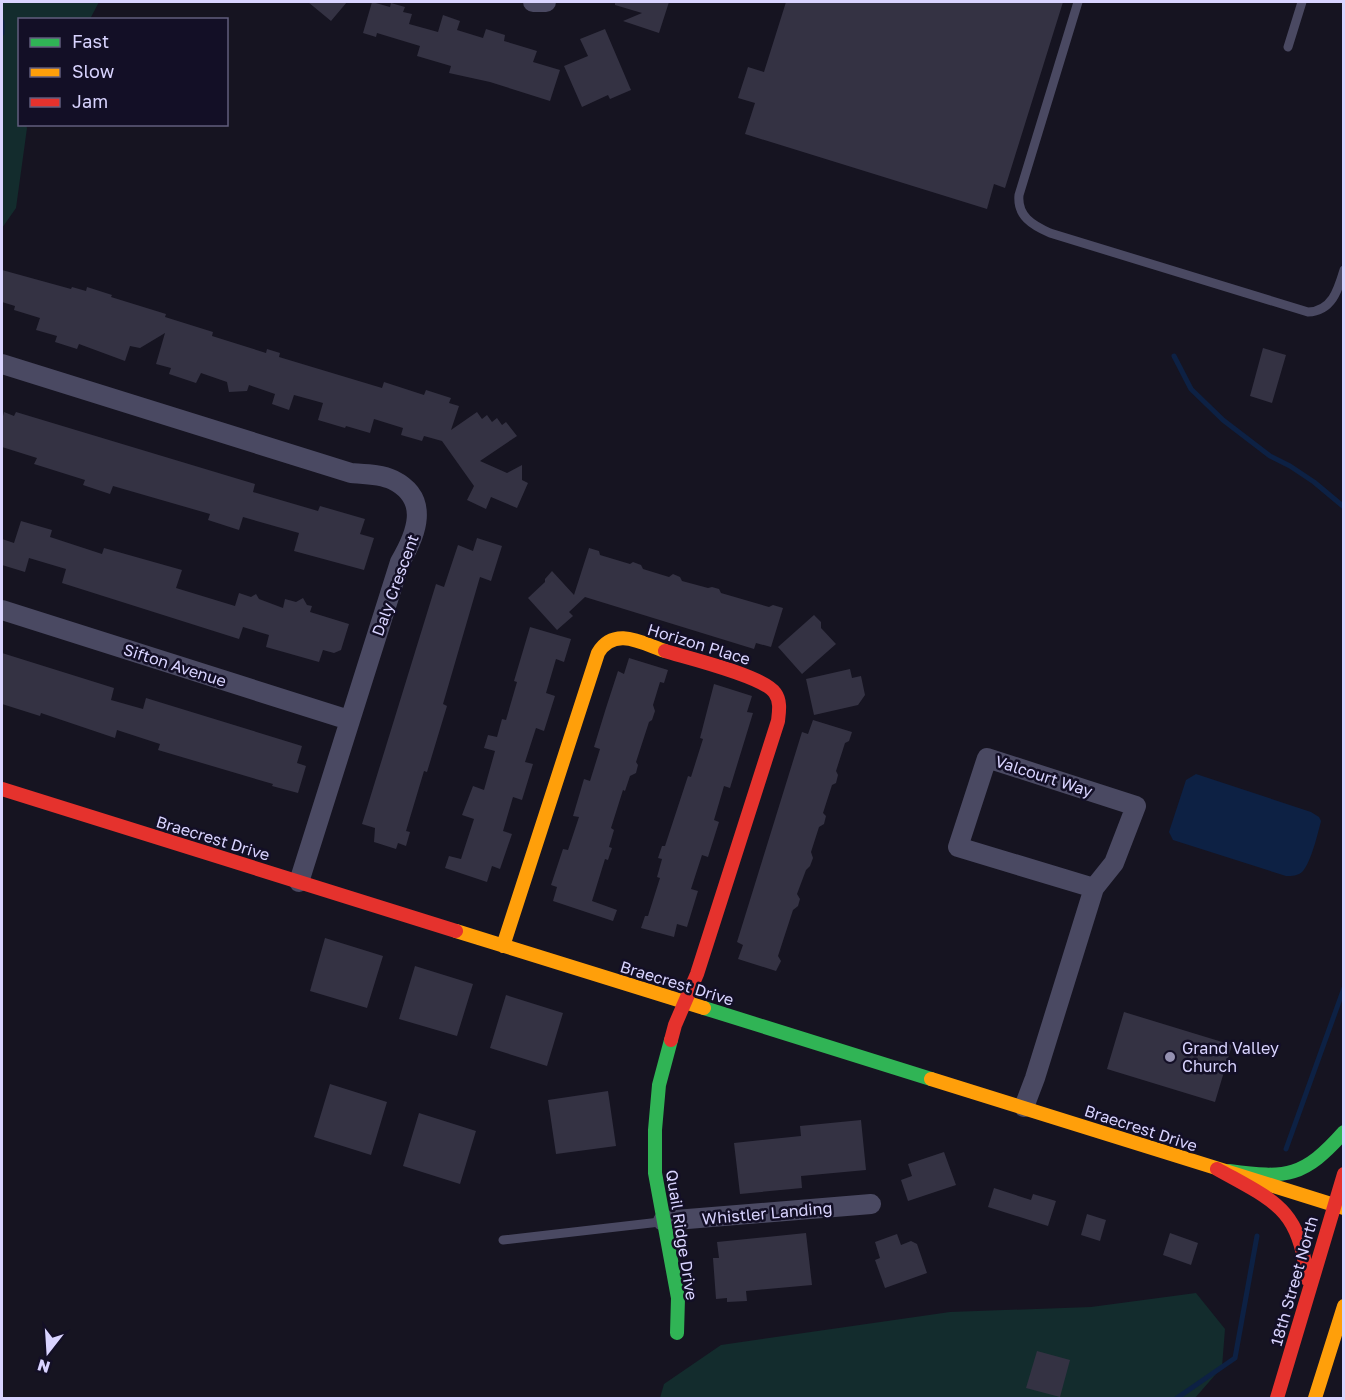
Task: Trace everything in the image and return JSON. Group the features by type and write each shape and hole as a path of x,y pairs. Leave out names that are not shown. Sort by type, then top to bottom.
{"street":[{"path":"533,2 546,2"},
{"name":"Daly Crescent","path":"2,363 351,473 392,479 407,490 416,504 418,517 415,531 400,562 299,882"},
{"name":"Sifton Avenue","path":"2,610 349,720"},
{"name":"Horizon Place","path":"504,946 594,663 603,644 615,638 624,638 753,678 766,683 775,692 780,707 778,721 698,974 686,1004"},
{"name":"Valcourt Way","path":"1024,1107 1094,888 1113,863 1136,806 987,758 958,847 1094,888"},
{"name":"Braecrest Drive","path":"2,789 1339,1206"},
{"name":"Quail Ridge Drive","path":"677,1333 678,1298 655,1173 656,1107 665,1058 675,1026 686,1004"},
{"path":"1217,1169 1260,1175 1298,1172 1322,1157 1344,1132"},
{"path":"1217,1169 1262,1194 1283,1210 1296,1226 1304,1246 1307,1296"},
{"name":"18th Street North","path":"1277,1398 1307,1296 1339,1206 1344,1174"},
{"name":"Whistler Landing","path":"663,1221 871,1204"},
{"path":"1316,1398 1344,1306"}],"lane":[{"path":"1078,2 1019,195 1020,210 1029,222 1050,233 1308,312 1320,310 1330,302 1337,291 1344,270"},
{"path":"1288,47 1302,2"},
{"path":"503,1239 663,1221"}],"green space":[{"path":"2,2 99,2 91,18 18,18 18,126 26,126 27,128 16,208 2,228"},
{"path":"1196,1293 1225,1329 1222,1367 1195,1398 660,1398 664,1384 721,1345 950,1312 1091,1307"}],"water":[{"path":"1196,774 1311,812 1319,817 1321,821 1316,840 1303,871 1297,875 1286,876 1173,840 1169,832 1186,780"}],"building":[{"path":"308,2 347,2 331,21"},
{"path":"372,2 390,7 391,3 405,7 403,12 412,14 409,24 438,32 443,15 460,21 457,30 483,38 486,29 505,35 504,41 537,51 533,62 560,70 550,101 490,82 449,73 451,66 417,56 420,46 377,33 376,37 363,33"},
{"path":"615,2 669,2 659,33 623,21 642,13 615,5"},
{"path":"786,2 1063,2 1005,188 994,184 987,209 745,134 755,103 738,98 748,67 764,72"},
{"path":"605,29 631,90 610,99 608,95 582,107 564,66 588,56 580,39"},
{"path":"2,270 71,289 72,287 86,291 87,287 166,314 165,317 213,332 212,336 266,353 267,349 280,353 279,357 382,388 384,382 424,395 426,390 451,398 449,403 459,406 451,430 477,412 482,419 487,415 492,422 497,418 502,425 506,422 517,436 480,461 507,473 522,465 522,480 528,483 517,508 491,497 486,509 467,500 474,486 442,441 424,436 422,441 401,435 403,428 374,419 370,433 346,426 345,428 318,420 323,403 294,395 289,410 272,404 275,394 249,385 247,391 229,392 227,382 201,373 196,383 169,374 171,368 156,364 165,333 140,348 130,346 125,361 79,344 77,349 55,342 57,336 36,330 40,318 14,310 15,306 2,302"},
{"path":"1263,348 1286,355 1272,403 1250,396"},
{"path":"4,412 14,416 16,412 255,484 253,492 318,511 320,506 365,519 360,534 374,538 364,570 294,551 299,533 243,517 239,530 208,520 210,514 113,486 110,494 83,485 85,480 34,464 37,458 2,447"},
{"path":"21,521 52,530 50,537 102,554 104,548 182,570 176,588 235,606 239,593 251,597 256,594 259,599 283,608 285,599 296,602 303,598 307,605 312,606 310,612 349,624 341,650 334,653 323,650 319,662 266,647 269,635 243,627 239,639 62,583 66,569 29,558 25,572 2,565 2,539 14,543"},
{"path":"477,538 502,546 491,581 480,577 443,704 447,706 406,831 410,832 406,846 398,843 396,849 374,842 375,828 362,824 436,584 444,587 458,545 473,551"},
{"path":"589,548 599,551 600,555 641,565 643,569 669,577 673,574 680,577 682,581 719,589 721,593 769,607 773,605 783,608 771,647 756,643 754,649 585,597 569,612 573,616 557,630 528,598 545,582 552,571 574,595"},
{"path":"814,615 821,622 821,628 836,644 802,674 778,647"},
{"path":"530,627 571,639 564,662 556,659 546,693 555,696 544,731 536,728 525,762 533,764 522,800 513,797 503,831 512,834 500,869 492,866 487,882 445,868 449,856 461,859 474,819 462,815 473,786 484,790 495,751 484,748 488,735 497,737 502,719 506,720 517,682 514,681"},
{"path":"2,653 114,688 111,700 143,709 146,698 302,746 297,763 306,766 298,793 158,750 160,744 117,730 115,738 41,713 40,716 2,704"},
{"path":"629,658 668,670 664,683 660,682 653,705 655,711 636,762 638,765 636,773 630,776 625,791 623,790 611,828 614,830 609,847 612,848 608,860 605,859 592,901 617,910 613,921 553,901 557,887 551,885 563,849 568,850 579,817 573,816 584,779 590,781 600,749 594,747 618,671 624,674"},
{"path":"850,669 852,678 861,676 865,695 858,705 814,715 806,679"},
{"path":"714,684 752,696 747,712 753,713 730,788 724,786 714,820 719,822 708,857 702,855 691,889 698,891 687,927 677,924 674,937 641,928 645,916 648,916 660,878 657,877 662,859 658,858 662,846 665,846 703,739 700,738"},
{"path":"813,720 852,732 849,741 845,743 836,771 838,775 836,783 832,785 823,813 826,816 824,824 819,827 811,852 813,858 797,894 800,899 798,906 793,910 778,956 781,961 776,971 738,959 743,945 737,942 802,732 808,734"},
{"path":"325,938 383,956 367,1008 310,991"},
{"path":"415,966 473,984 457,1036 399,1019"},
{"path":"506,995 563,1013 547,1066 490,1048"},
{"name":"Grand Valley Church","path":"1124,1012 1232,1045 1215,1102 1107,1069"},
{"path":"330,1084 387,1102 371,1155 314,1137"},
{"path":"608,1091 616,1146 556,1154 548,1100"},
{"path":"419,1113 476,1131 460,1184 403,1166"},
{"path":"861,1120 866,1170 801,1176 802,1188 740,1194 734,1143 801,1136 800,1126"},
{"path":"944,1152 956,1185 908,1201 901,1180 912,1176 908,1164"},
{"path":"994,1188 1031,1200 1033,1194 1056,1201 1048,1226 988,1207"},
{"path":"1087,1214 1106,1220 1100,1241 1081,1235"},
{"path":"806,1233 812,1285 746,1291 747,1301 727,1302 727,1298 716,1299 713,1258 719,1258 717,1242"},
{"path":"1170,1233 1198,1243 1191,1265 1163,1255"},
{"path":"897,1234 901,1245 911,1241 917,1244 927,1273 885,1288 875,1260 880,1258 875,1242"},
{"path":"1037,1351 1070,1360 1060,1397 1026,1388"}],"waterway":[{"path":"2,22 2,33"},
{"path":"1174,356 1191,389 1223,420 1270,456 1314,482 1344,507"},
{"path":"1286,1149 1344,988"},
{"path":"1177,1398 1235,1358 1257,1236"}],"traffic: fast":[{"path":"704,1008 931,1079"},
{"path":"671,1040 659,1085 655,1130 655,1173 678,1298 677,1333"},
{"path":"1229,1171 1266,1175 1293,1171 1317,1158 1344,1132"}],"traffic: slow":[{"path":"503,946 598,653 612,640 620,638 638,641 665,651"},
{"path":"456,931 704,1008"},
{"path":"931,1079 1344,1208"},
{"path":"1315,1398 1344,1306"}],"traffic: jam":[{"path":"665,651 756,680 775,693 779,707 778,721 697,974 671,1040"},
{"path":"2,789 456,931"},
{"path":"1217,1169 1269,1199 1281,1209 1298,1236 1307,1279"},
{"path":"1277,1398 1344,1174"}],"place":[{"name":"Grand Valley Church","path":"1170,1057"}]}
